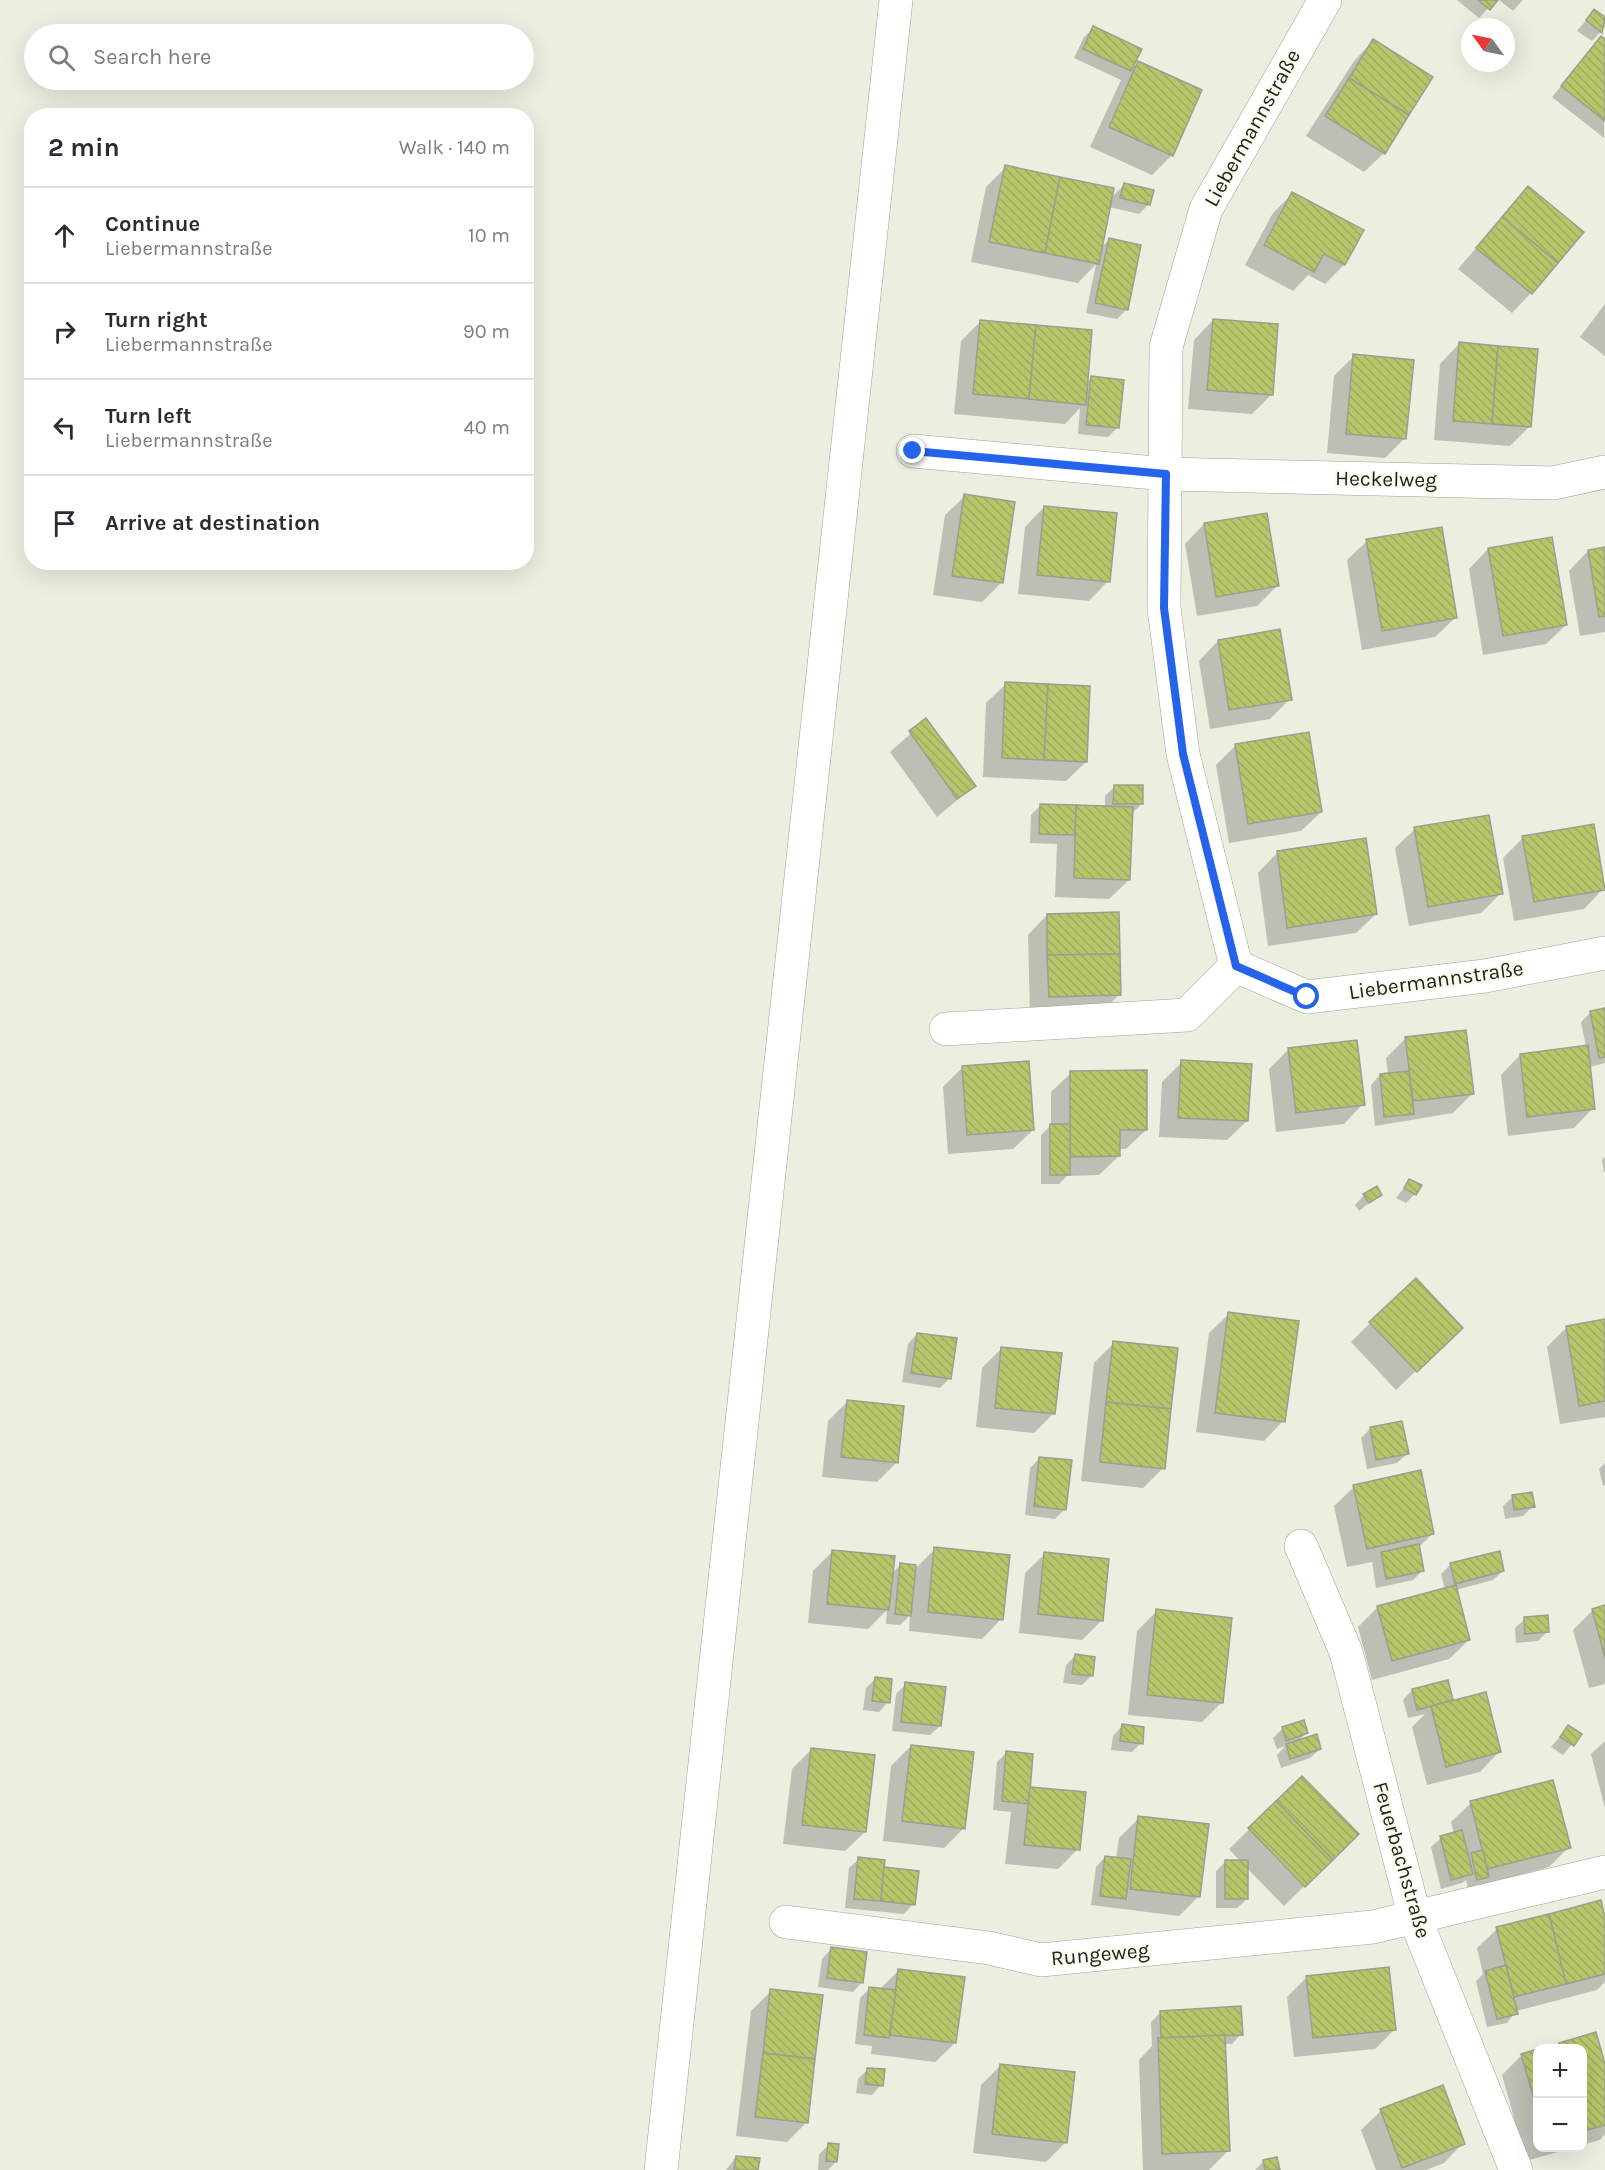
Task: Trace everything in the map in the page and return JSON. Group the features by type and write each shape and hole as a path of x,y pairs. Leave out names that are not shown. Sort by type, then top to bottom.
{"street":[{"path":"661,2170 896,0"},
{"name":"Liebermannstraße","path":"1324,0 1206,209 1166,347 1164,608 1183,754 1236,966 1307,997 1485,976 1605,953"},
{"path":"913,451 1166,474"},
{"name":"Heckelweg","path":"1166,474 1553,483 1605,472"},
{"path":"946,1029 1187,1015 1236,966"},
{"name":"Feuerbachstraße","path":"1301,1546 1346,1652 1415,1918 1516,2170"},
{"name":"Rungeweg","path":"786,1922 988,1948 1041,1960 1373,1927 1605,1872"}],"building":[{"path":"1478,0 1498,0 1490,10"},
{"path":"1594,9 1605,17 1602,33 1586,20"},
{"path":"1093,26 1142,49 1131,71 1083,49"},
{"path":"1601,36 1605,39 1605,121 1561,86"},
{"path":"1373,39 1433,77 1409,115 1349,78"},
{"path":"1138,61 1202,90 1173,156 1109,127"},
{"path":"1349,78 1409,115 1385,154 1325,116"},
{"path":"1005,165 1060,177 1045,253 989,242"},
{"path":"1060,177 1114,188 1099,264 1045,253"},
{"path":"1124,183 1154,190 1150,205 1120,198"},
{"path":"1528,186 1584,232 1558,263 1502,217"},
{"path":"1292,192 1364,230 1345,265 1324,254 1314,272 1264,245"},
{"path":"1502,217 1558,263 1532,294 1476,248"},
{"path":"1109,238 1141,245 1128,310 1095,303"},
{"path":"1213,319 1278,324 1273,395 1207,390"},
{"path":"980,320 1036,325 1029,399 973,394"},
{"path":"1036,325 1092,330 1086,405 1029,399"},
{"path":"1459,342 1498,346 1492,424 1453,421"},
{"path":"1498,346 1538,349 1531,427 1492,424"},
{"path":"1353,354 1414,360 1406,439 1346,434"},
{"path":"1091,376 1124,380 1119,428 1086,425"},
{"path":"964,494 1015,502 1003,583 952,576"},
{"path":"1044,506 1117,513 1110,582 1037,575"},
{"path":"1267,513 1279,586 1216,597 1204,523"},
{"path":"1442,527 1457,618 1382,631 1366,539"},
{"path":"1552,537 1567,625 1503,636 1488,548"},
{"path":"1605,547 1605,616 1599,617 1588,550"},
{"path":"1280,629 1292,700 1229,710 1218,640"},
{"path":"1005,682 1048,684 1044,760 1002,758"},
{"path":"1048,684 1090,686 1087,762 1044,760"},
{"path":"926,718 976,786 957,799 909,731"},
{"path":"1309,732 1322,812 1248,824 1235,744"},
{"path":"1114,785 1143,785 1143,804 1113,804"},
{"path":"1040,804 1076,805 1075,835 1039,834"},
{"path":"1076,805 1133,807 1130,880 1074,878"},
{"path":"1489,815 1503,894 1428,907 1414,827"},
{"path":"1594,824 1605,890 1534,902 1522,836"},
{"path":"1366,838 1377,914 1287,928 1277,851"},
{"path":"1119,912 1120,954 1047,955 1047,914"},
{"path":"1120,954 1121,995 1049,997 1047,955"},
{"path":"1605,1008 1605,1057 1599,1058 1590,1011"},
{"path":"1466,1030 1474,1094 1413,1101 1405,1037"},
{"path":"1357,1040 1365,1105 1296,1113 1288,1048"},
{"path":"1588,1045 1595,1109 1527,1117 1520,1054"},
{"path":"1181,1060 1252,1064 1248,1121 1178,1118"},
{"path":"1029,1061 1034,1130 967,1135 962,1066"},
{"path":"1147,1070 1147,1130 1120,1130 1120,1156 1070,1157 1070,1071"},
{"path":"1409,1071 1414,1114 1384,1117 1380,1074"},
{"path":"1050,1124 1070,1124 1070,1175 1050,1175"},
{"path":"1409,1179 1422,1185 1416,1195 1404,1188"},
{"path":"1377,1186 1382,1195 1369,1203 1363,1194"},
{"path":"1416,1278 1463,1328 1417,1372 1369,1322"},
{"path":"1228,1312 1299,1321 1285,1422 1215,1413"},
{"path":"1605,1319 1605,1401 1579,1406 1566,1326"},
{"path":"917,1333 957,1338 951,1379 911,1373"},
{"path":"1113,1341 1178,1348 1171,1409 1106,1402"},
{"path":"1001,1347 1062,1353 1055,1414 995,1408"},
{"path":"847,1400 904,1406 898,1463 841,1457"},
{"path":"1106,1402 1171,1409 1165,1469 1100,1462"},
{"path":"1402,1421 1409,1454 1376,1460 1370,1427"},
{"path":"1039,1457 1072,1460 1066,1510 1034,1506"},
{"path":"1421,1470 1434,1534 1367,1549 1353,1485"},
{"path":"1532,1492 1535,1507 1514,1510 1512,1495"},
{"path":"1419,1544 1424,1571 1386,1579 1381,1552"},
{"path":"934,1547 1010,1555 1003,1620 928,1612"},
{"path":"832,1550 895,1556 889,1610 827,1604"},
{"path":"1500,1551 1504,1571 1455,1584 1450,1563"},
{"path":"1044,1552 1109,1559 1103,1621 1038,1614"},
{"path":"900,1563 916,1565 911,1616 895,1614"},
{"path":"1456,1585 1470,1640 1392,1661 1377,1606"},
{"path":"1605,1605 1605,1658 1592,1609"},
{"path":"1156,1609 1232,1618 1223,1703 1147,1695"},
{"path":"1548,1615 1549,1632 1525,1634 1524,1617"},
{"path":"1075,1654 1095,1657 1093,1676 1072,1674"},
{"path":"875,1677 892,1679 890,1703 872,1701"},
{"path":"1448,1680 1453,1700 1417,1710 1412,1689"},
{"path":"905,1682 946,1687 941,1726 901,1722"},
{"path":"1486,1692 1501,1752 1446,1767 1431,1706"},
{"path":"1304,1720 1308,1733 1286,1741 1282,1727"},
{"path":"1122,1724 1144,1727 1143,1744 1120,1741"},
{"path":"1568,1725 1582,1734 1574,1746 1560,1737"},
{"path":"1317,1734 1321,1749 1290,1759 1286,1744"},
{"path":"911,1745 974,1752 965,1829 902,1821"},
{"path":"811,1748 875,1755 866,1832 802,1825"},
{"path":"1006,1751 1033,1754 1029,1804 1002,1801"},
{"path":"1302,1776 1359,1834 1333,1860 1276,1801"},
{"path":"1553,1780 1571,1848 1487,1869 1470,1801"},
{"path":"1030,1787 1086,1792 1080,1850 1024,1845"},
{"path":"1276,1801 1333,1860 1305,1887 1248,1828"},
{"path":"1138,1816 1209,1824 1200,1897 1130,1889"},
{"path":"1462,1830 1473,1874 1451,1880 1440,1836"},
{"path":"1483,1850 1489,1877 1477,1880 1471,1853"},
{"path":"1105,1856 1131,1859 1126,1899 1100,1896"},
{"path":"858,1857 885,1860 881,1901 854,1899"},
{"path":"1225,1860 1248,1860 1248,1899 1225,1899"},
{"path":"884,1867 919,1871 915,1905 881,1901"},
{"path":"1601,1900 1605,1917 1605,1974 1566,1984 1549,1914"},
{"path":"1549,1914 1566,1984 1514,1997 1496,1927"},
{"path":"831,1947 867,1952 863,1983 827,1978"},
{"path":"1506,1965 1518,2014 1497,2019 1485,1971"},
{"path":"1389,1967 1396,2030 1313,2038 1306,1976"},
{"path":"898,1969 965,1977 956,2043 890,2035"},
{"path":"869,1987 896,1990 889,2038 864,2035"},
{"path":"770,1989 823,1995 815,2059 763,2053"},
{"path":"1241,2006 1243,2035 1161,2038 1160,2011"},
{"path":"1596,2032 1605,2064 1605,2125 1587,2130 1587,2044 1559,2043"},
{"path":"1225,2035 1230,2151 1162,2154 1158,2038"},
{"path":"1533,2050 1533,2095 1521,2054"},
{"path":"763,2053 815,2059 808,2123 755,2117"},
{"path":"1000,2064 1075,2072 1067,2143 992,2134"},
{"path":"867,2068 885,2069 883,2086 865,2084"},
{"path":"1443,2085 1465,2144 1402,2168 1380,2109"},
{"path":"828,2143 839,2144 837,2162 826,2161"},
{"path":"736,2156 760,2158 758,2170 734,2170"},
{"path":"1277,2157 1280,2170 1265,2170 1263,2160"}],"route":[{"path":"913,451 1166,474 1164,608 1183,754 1236,966 1307,997"}]}
